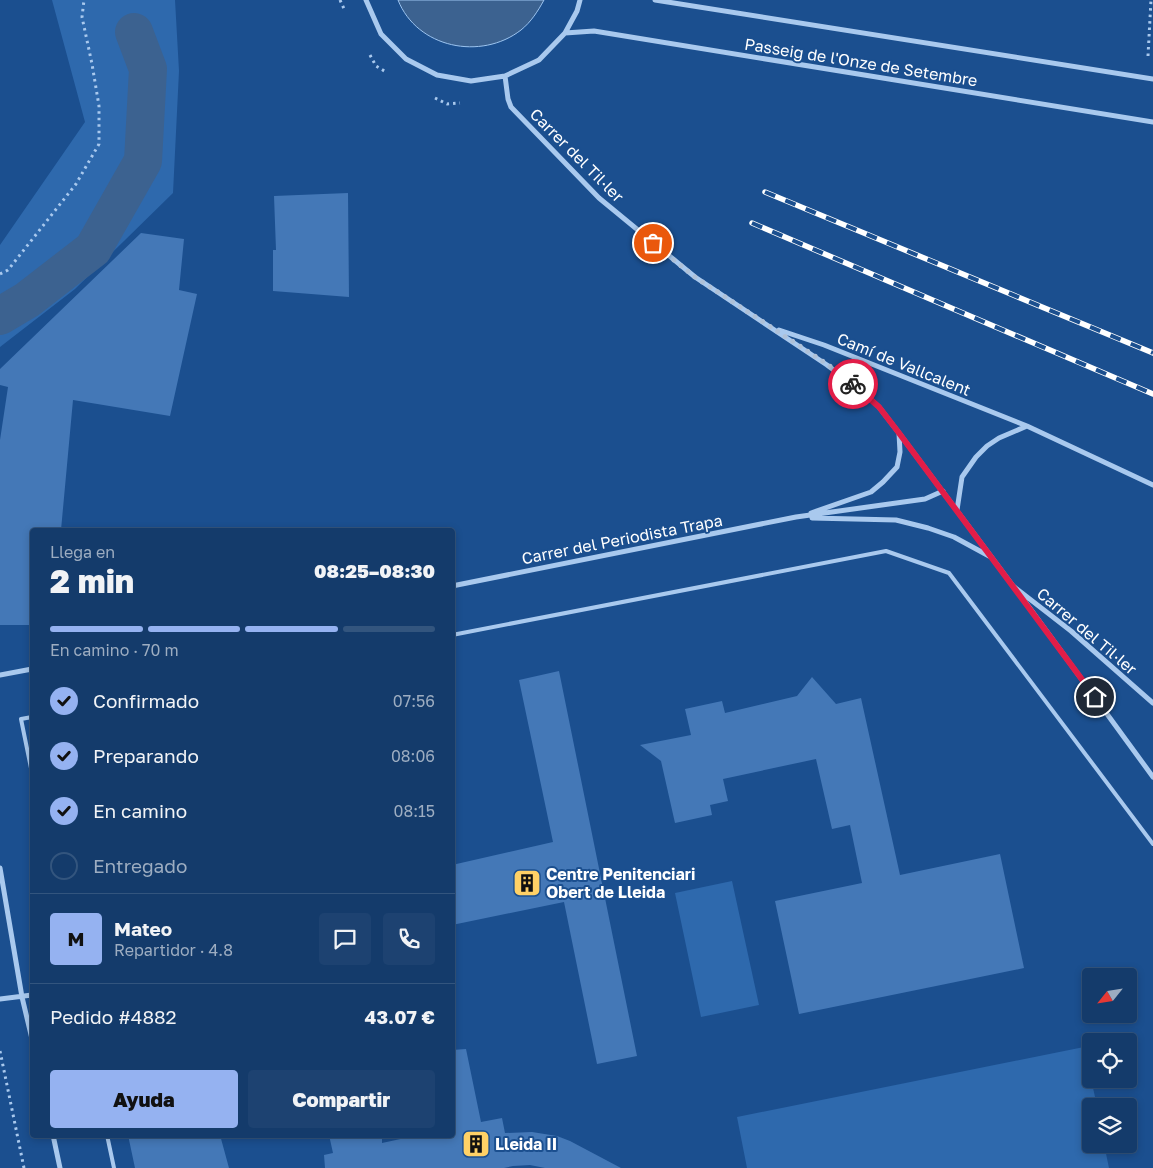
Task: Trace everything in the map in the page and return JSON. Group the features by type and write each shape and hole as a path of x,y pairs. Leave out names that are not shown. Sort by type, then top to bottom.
{"street":[{"path":"365,1 381,34 406,59 437,76 471,81 505,76 539,60 565,33 577,11 580,0"},
{"name":"Passeig de l'Onze de Setembre","path":"655,0 1153,79"},
{"name":"Passeig de l'Onze de Setembre","path":"565,33 594,31 1153,122"},
{"name":"Carrer del Til·ler","path":"505,76 511,107 599,198 695,277 827,364 863,392 879,407 1013,586 1071,631 1153,703"},
{"name":"Camí de Vallcalent","path":"772,328 824,345 1026,426 1153,485"},
{"path":"957,510 962,477 976,457 993,442 1026,426"},
{"name":"Carrer del Periodista Trapa","path":"796,518 870,492 884,482 897,467 900,452 899,433"},
{"name":"Carrer del Periodista Trapa","path":"455,585 796,518 925,499 943,492"},
{"name":"Carrer del Periodista Trapa","path":"796,518 896,520 954,537 991,557"},
{"path":"1013,586 1153,777"},
{"path":"0,675 30,669"},
{"path":"0,868 22,997 30,1031"},
{"path":"0,1000 30,995"},
{"path":"54,1138 60,1168"}],"lane":[{"path":"455,634 886,551 949,574 1153,844"},
{"path":"30,718 21,720 30,763"},
{"path":"108,1138 114,1168"}],"path":[{"path":"0,274 8,270 76,184 99,144 99,106 82,17 84,0"},
{"path":"335,0 340,2"},
{"path":"1148,57 1151,0"},
{"path":"0,1051 24,1168"}],"shaded area":[{"path":"52,0 175,0 179,71 173,193 75,289 0,347 0,245 85,122"},
{"path":"398,0 544,0 534,16 521,30 505,40 488,45 470,47 452,45 435,39 420,29 407,16"},
{"path":"732,881 759,1005 701,1017 675,893"},
{"path":"1082,1047 1082,1088 1093,1088 1095,1098 1082,1098 1082,1153 1106,1153 1109,1168 747,1168 737,1117"}],"building":[{"path":"348,193 349,297 273,291 273,250 276,250 274,196"},
{"path":"141,233 184,239 179,290 197,294 170,416 73,400 61,528 30,528 30,625 0,625 0,440 8,387 0,385 0,369"},
{"name":"Centre Penitenciari Obert de Lleida","path":"559,671 637,1056 597,1064 564,902 455,924 455,864 553,842 519,680"},
{"path":"812,677 836,704 861,698 900,875 1000,854 1024,968 799,1014 775,901 862,883 850,825 832,829 816,759 723,779 728,801 710,805 712,815 675,823 661,761 640,745 691,735 685,709 722,701 725,713 797,696"},
{"name":"Lleida II","path":"466,1049 481,1122 502,1118 505,1133 532,1132 557,1136 621,1168 545,1168 530,1165 504,1168 325,1168 324,1155 333,1153 330,1138 382,1138 382,1143 405,1138 455,1138 455,1050"},
{"path":"129,1138 221,1138 229,1168 135,1168"}],"waterway":[{"path":"0,316 27,300 93,249 143,161 148,69 134,32"}],"railway":[{"path":"765,192 1153,353"},
{"path":"752,223 1153,394"}],"way so far":[{"path":"653,243 695,277 827,364 853,384"}],"place":[{"name":"Centre Penitenciari Obert de Lleida","path":"527,883"},
{"name":"Lleida II","path":"476,1144"}],"route":[{"path":"853,384 879,407 1095,697"}]}
